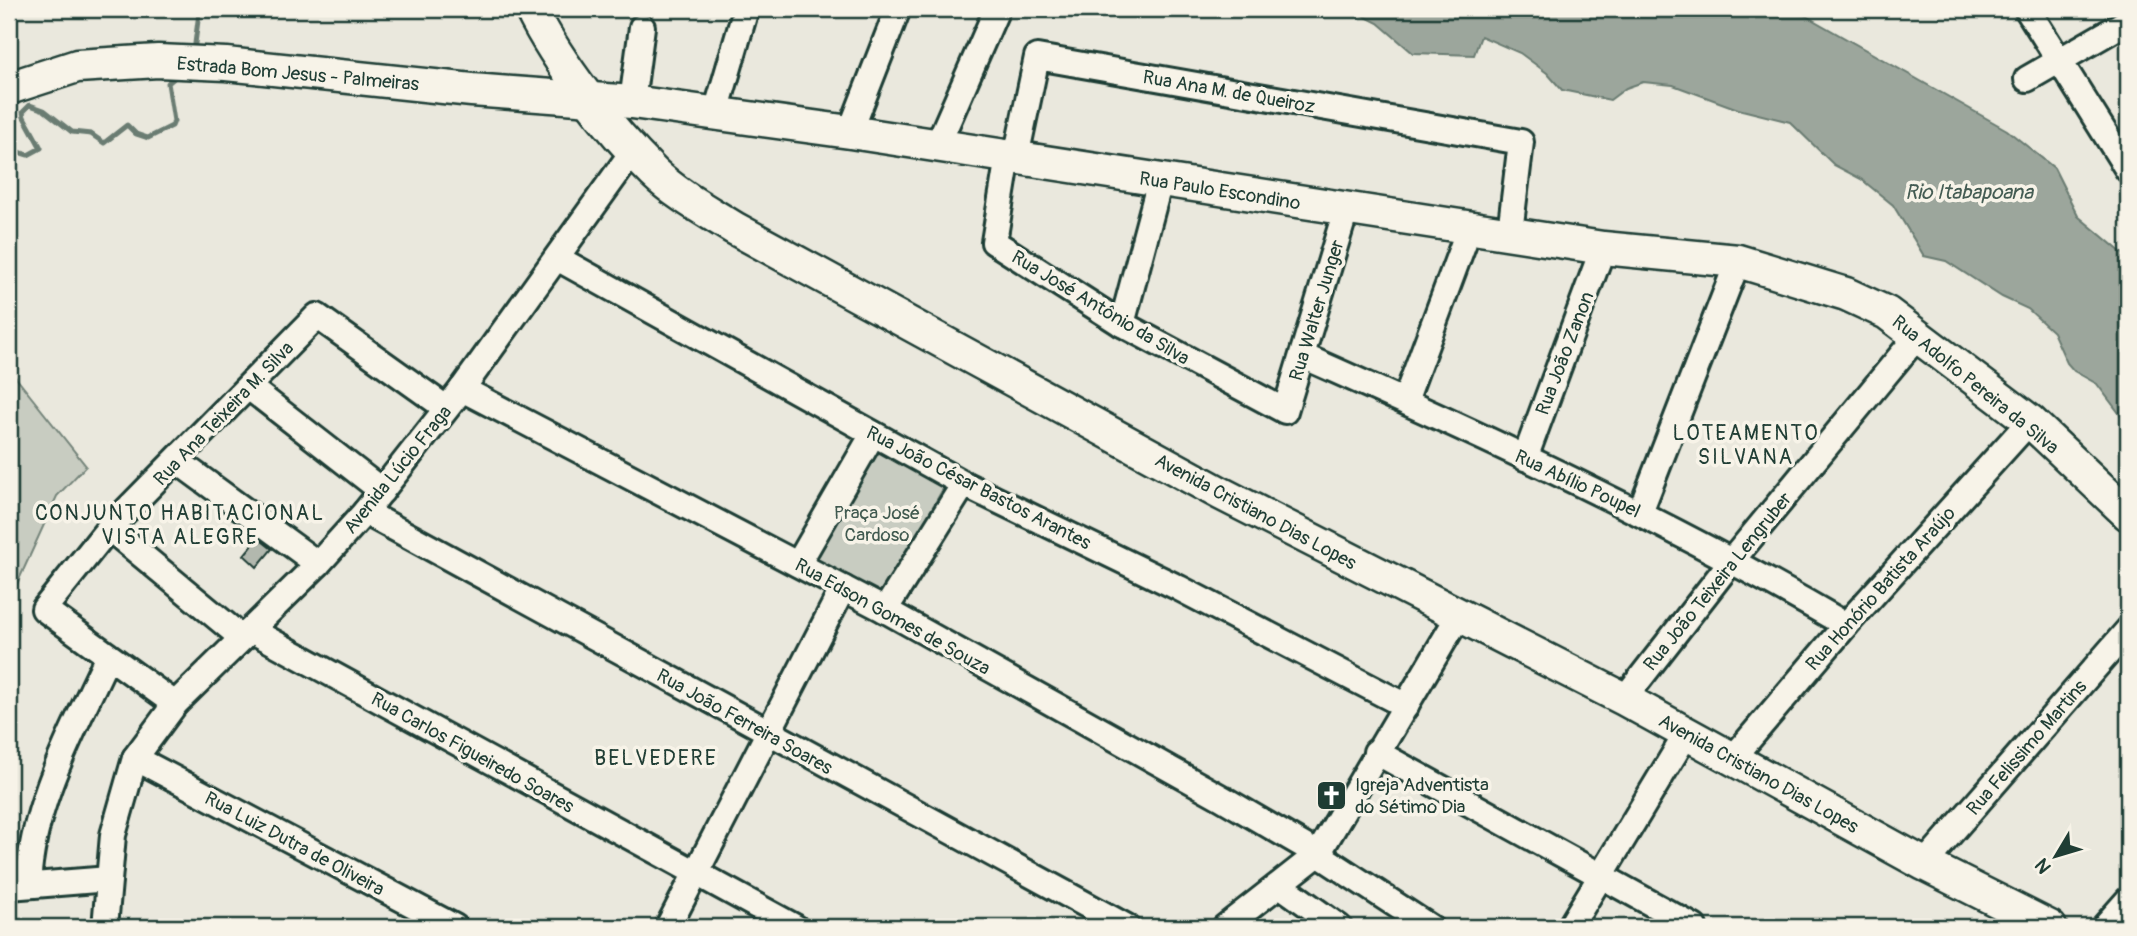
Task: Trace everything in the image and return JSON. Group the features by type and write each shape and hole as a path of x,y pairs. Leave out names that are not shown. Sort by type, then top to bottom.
{"main road":[{"name":"Avenida Cristiano Dias Lopes","path":"531,9 548,39 590,98 633,151 670,186 734,228 1220,493 1458,617 1624,699 1924,864 2050,927"},
{"name":"Estrada Bom Jesus - Palmeiras","path":"9,88 77,66 158,61 226,64 446,87 590,98"},
{"name":"Rua Paulo Escondino","path":"590,98 716,112 1603,248 1738,261 1846,293"},
{"name":"Rua Adolfo Pereira da Silva","path":"1846,293 1887,313 1919,334 2030,421 2128,514"}],"street":[{"path":"716,112 746,9"},
{"path":"850,132 898,9"},
{"path":"937,146 997,9"},
{"path":"2027,9 2128,170"},
{"path":"2027,79 2128,21"},
{"path":"632,102 642,27"},
{"name":"Rua Ana M. de Queiroz","path":"1012,156 1038,57 1521,142 1510,232"},
{"name":"Avenida Lúcio Fraga","path":"109,925 113,835 135,758 175,704 318,564 365,512 454,398 633,151"},
{"name":"Rua José Antônio da Silva","path":"1012,156 995,242 1122,324 1285,411"},
{"path":"1122,324 1160,181"},
{"name":"Rua Walter Junger","path":"1285,411 1346,210"},
{"path":"1405,401 1470,226"},
{"name":"Rua João Zanon","path":"1525,458 1603,248"},
{"name":"Rua João César Bastos Arantes","path":"557,258 964,484 1179,589 1406,706"},
{"path":"1640,512 1738,261"},
{"name":"Rua Edson Gomes de Souza","path":"317,316 454,398 798,564 885,610 1318,854 1430,927"},
{"name":"Rua Ana Teixeira M. Silva","path":"108,656 52,617 44,605 109,528 250,388 317,316"},
{"name":"Rua João Teixeira Lengruber","path":"1624,699 1733,559 1919,334"},
{"name":"Rua Abílio Poupel","path":"1303,356 1640,512 1733,559 1846,625"},
{"path":"250,388 382,491"},
{"name":"Rua Honório Batista Araújo","path":"1733,758 1846,625 2030,421"},
{"path":"798,564 873,434"},
{"path":"177,461 318,564"},
{"path":"885,610 964,484"},
{"name":"Rua João Ferreira Soares","path":"365,512 769,735 1127,927"},
{"name":"Rua Carlos Figueiredo Soares","path":"109,528 247,634 795,927"},
{"path":"668,927 843,588"},
{"path":"1226,927 1318,854 1458,617"},
{"name":"Rua Felissimo Martins","path":"1924,864 2128,630"},
{"path":"109,879 18,886 51,780 108,656 175,704"},
{"path":"1570,927 1687,733"},
{"path":"1376,752 1694,927"},
{"name":"Rua Luiz Dutra de Oliveira","path":"135,758 454,927"},
{"path":"1280,885 1339,927"},
{"path":"2104,927 2128,900"}],"green space":[{"path":"9,369 86,466 57,496 12,595 13,609 9,616"},
{"name":"Praça José Cardoso","path":"874,446 944,487 880,600 809,559"}],"water":[{"name":"Rio Itabapoana","path":"1350,9 1760,9 1804,15 2007,130 2054,168 2078,216 2128,258 2128,425 2097,384 2074,371 2067,363 2053,332 2028,309 2002,297 1946,261 1924,256 1893,205 1861,179 1834,165 1790,122 1738,109 1673,85 1643,82 1626,88 1610,100 1562,90 1547,73 1520,53 1481,36 1474,55 1413,53 1378,23"}],"building":[{"path":"258,538 272,549 257,567 244,555"}],"waterway":[{"path":"184,9 223,14 242,9"},
{"path":"194,51 199,13"},
{"path":"9,149 28,155 41,148 24,117 23,112 30,105 44,110 72,132 91,134 104,143 127,125 136,134 148,138 172,126 174,121 168,83 179,74"}],"place":[{"name":"Igreja Adventista do Sétimo Dia","path":"1332,795"}],"district":[{"name":"LOTEAMENTO SILVANA","path":"1746,445"},
{"name":"CONJUNTO HABITACIONAL VISTA ALEGRE","path":"180,525"},
{"name":"BELVEDERE","path":"656,758"}]}
